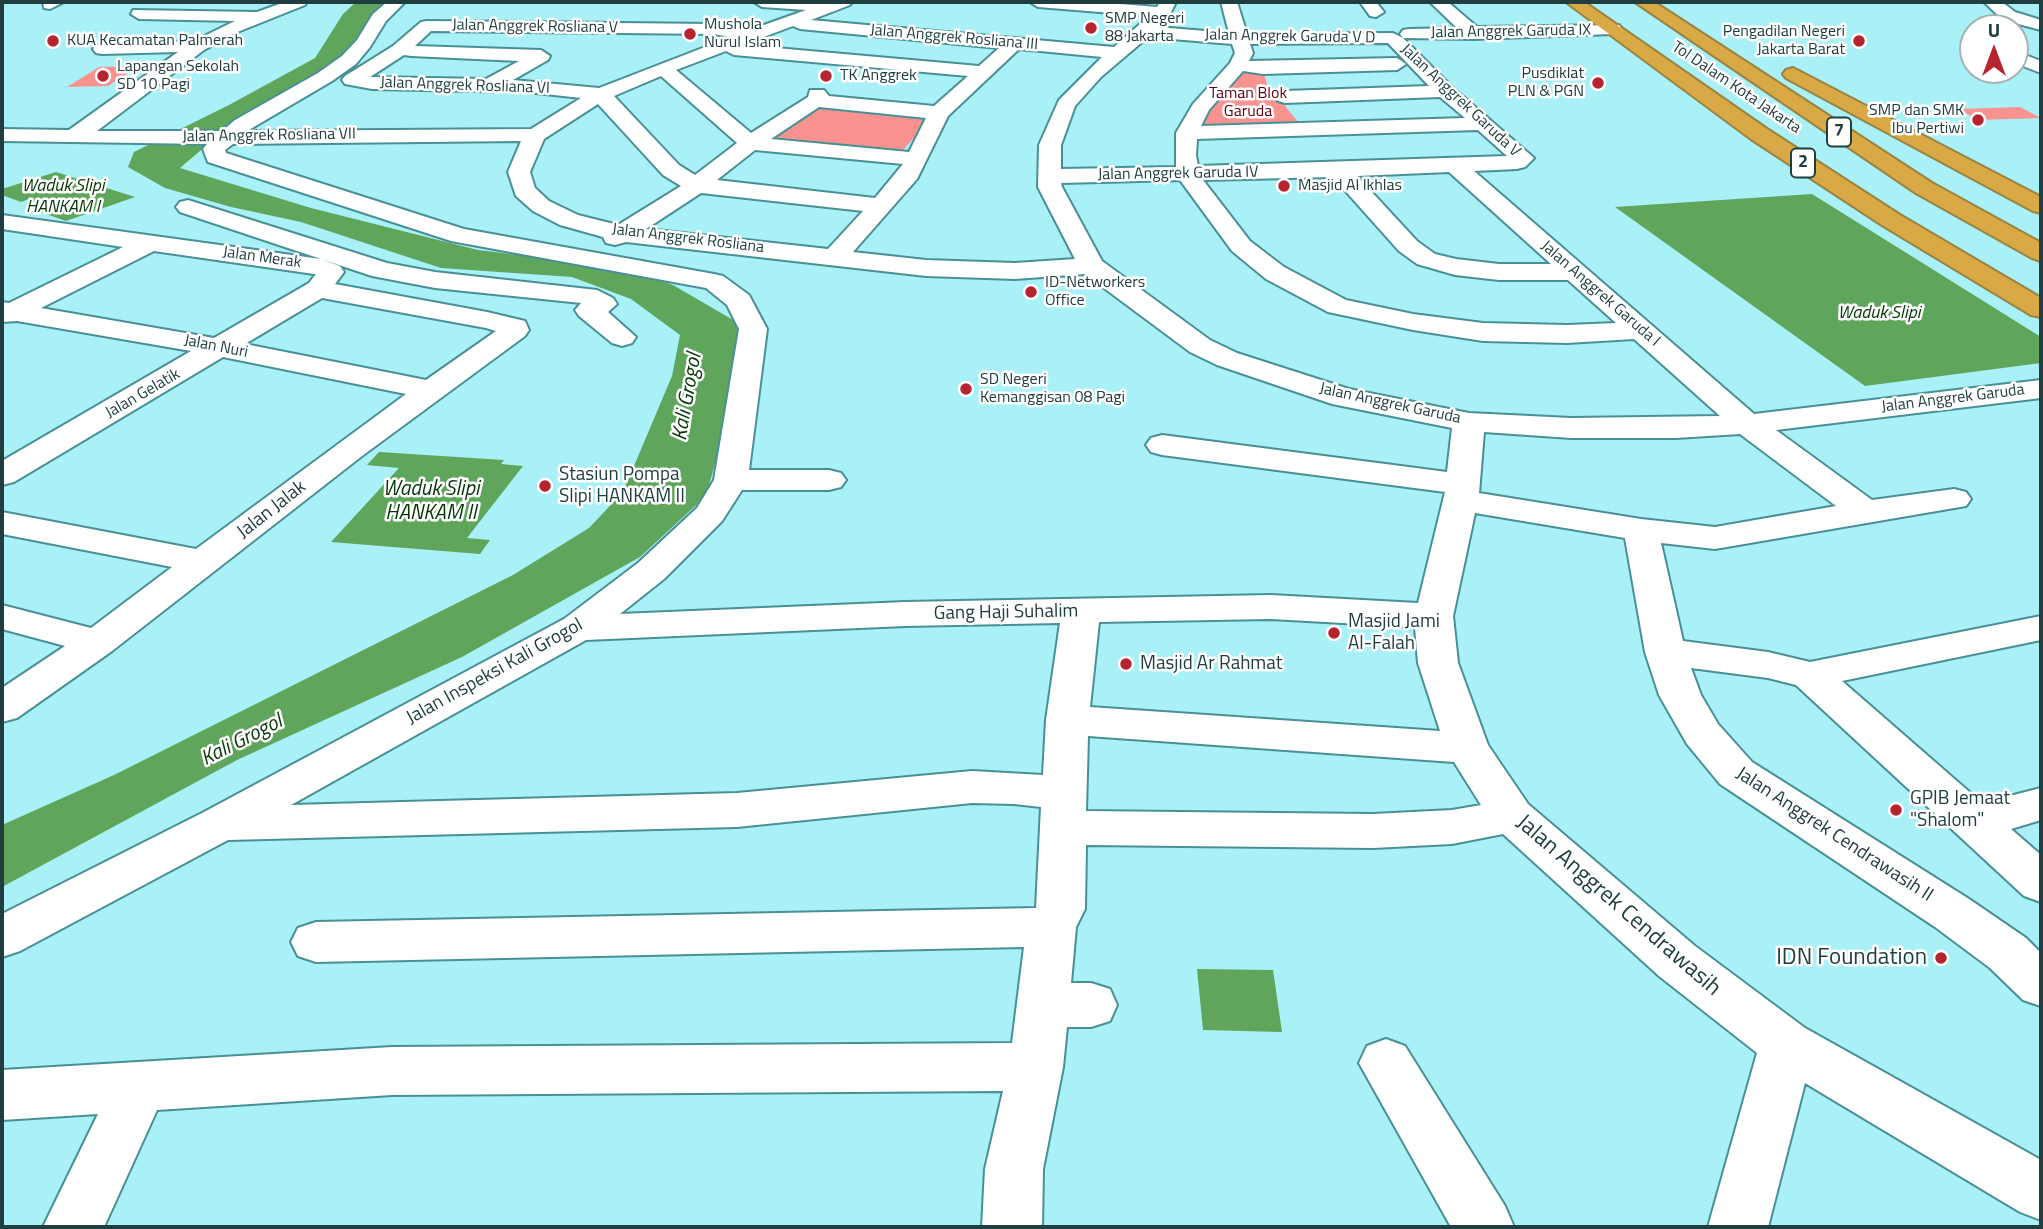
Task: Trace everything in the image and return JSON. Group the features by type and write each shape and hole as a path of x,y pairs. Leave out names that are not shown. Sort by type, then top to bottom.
{"highway":[{"name":"2","path":"1574,2 1759,134 1891,220 2041,309"},
{"name":"Tol Dalam Kota Jakarta","path":"1643,2 1924,188 2041,253"},
{"name":"Tol Dalam Kota Jakarta","path":"1654,32 1749,98"},
{"path":"1777,64 2041,206"},
{"path":"1814,86 1821,102 1898,150 2041,232"},
{"name":"Tol Dalam Kota Jakarta","path":"1783,120 1896,195 1958,232"}],"street":[{"path":"167,8 204,2"},
{"path":"76,135 114,110 198,46 229,29 299,2"},
{"path":"221,136 325,77 349,60 364,43 379,18 397,2"},
{"path":"762,2 840,4"},
{"name":"Jalan Anggrek Garuda V D","path":"1038,2 1159,15 1240,39 1401,36"},
{"path":"1438,2 1474,34"},
{"path":"1992,2 2009,16 2041,24"},
{"path":"537,134 599,95 663,68 718,49 759,44 791,23 840,4"},
{"path":"1350,13 1372,7"},
{"path":"1235,9 1244,53 1238,65 1200,108 1187,132 1185,146 1188,175 1225,228 1241,246 1275,273 1338,306 1413,322 1483,332 1567,334 1642,330"},
{"path":"138,14 264,16"},
{"name":"Jalan Anggrek Garuda","path":"1159,15 1094,73 1066,104 1050,145 1050,187 1091,266 1189,339 1227,359 1343,397 1469,422 1572,428 1676,428 1747,424 2041,389"},
{"name":"Jalan Anggrek Rosliana III","path":"791,23 1117,53"},
{"name":"Jalan Anggrek Rosliana V","path":"372,83 352,80 399,50 426,26 713,29 759,44 906,65 982,72"},
{"name":"Jalan Anggrek Garuda IX","path":"1401,36 1613,29"},
{"name":"Jalan Anggrek Garuda V","path":"1401,36 1420,64 1445,91 1523,158 1517,162"},
{"path":"759,44 764,59 784,72"},
{"path":"836,256 882,206 918,159 939,113 1014,44"},
{"path":"102,49 198,46"},
{"path":"399,50 541,56 489,85"},
{"path":"1238,65 1263,68 1420,64"},
{"name":"Jalan Jalak","path":"2,708 98,642 429,390 509,336 501,323 533,312 551,289 583,260 680,198 812,94 906,65"},
{"path":"170,67 197,68"},
{"path":"663,68 750,143 918,159"},
{"path":"1263,68 1305,130"},
{"path":"348,97 372,83"},
{"name":"Jalan Anggrek Rosliana VI","path":"372,83 527,86 599,95"},
{"path":"1285,97 1445,91"},
{"path":"812,94 939,113"},
{"path":"599,95 610,102 671,170 696,185 882,206"},
{"path":"77,110 114,110"},
{"name":"Jalan Anggrek Rosliana VII","path":"2,135 142,138 537,134 626,121"},
{"path":"1187,132 1484,124"},
{"name":"Jalan Anggrek Rosliana","path":"537,134 527,149 519,172 524,191 541,206 569,220 622,234 926,268 971,270 1091,266"},
{"name":"Jalan Inspeksi Kali Grogol","path":"2,937 220,824 579,628 651,571 710,514 731,480 753,329 739,300 714,282 460,236 216,157 214,149 221,136"},
{"name":"Jalan Anggrek Garuda IV","path":"1049,176 1188,175 1517,162"},
{"name":"Jalan Anggrek Garuda I","path":"1453,164 1747,424 1865,510"},
{"path":"1339,170 1392,230 1426,260 1455,267 1499,272 1576,272"},
{"path":"188,207 382,270 435,280 551,289 587,296 603,304 589,310 622,337"},
{"name":"Jalan Merak","path":"2,222 321,267 331,272 318,289 501,323"},
{"path":"5,313 152,242"},
{"name":"Jalan Gelatik","path":"5,471 222,348 318,289"},
{"name":"Jalan Nuri","path":"5,313 222,348 429,390"},
{"name":"Jalan Anggrek Cendrawasih","path":"1469,422 1461,492 1434,617 1438,663 1467,748 1512,816 1677,961 1786,1044 2041,1192"},
{"path":"1162,445 1461,492 1642,530 1715,538 1865,510 1954,499"},
{"path":"731,480 829,480"},
{"path":"2,523 204,562"},
{"name":"Jalan Anggrek Cendrawasih II","path":"1642,530 1665,652 1680,695 1702,734 1736,773 1963,921 2008,953 2041,985"},
{"name":"Gang Haji Suhalim","path":"579,628 905,614 1271,607 1434,617"},
{"path":"1012,1227 1014,1169 1035,1067 1051,927 1060,909 1067,720 1081,612"},
{"path":"2,617 98,642"},
{"path":"1665,652 1768,664 1810,675 2041,628"},
{"path":"1810,675 2041,883"},
{"path":"1067,720 1467,748"},
{"path":"220,824 737,810 972,788 1014,788 1064,811 1411,830 1476,824 1512,816"},
{"path":"1976,822 2041,804"},
{"path":"316,942 1051,927"},
{"path":"1041,1005 1091,1006"},
{"path":"1738,1227 1786,1044"},
{"path":"1386,1063 1484,1227"},
{"path":"2,1095 392,1071 1035,1067"},
{"path":"73,1227 140,1086"}],"green space":[{"name":"Lapangan Sekolah SD 10 Pagi","path":"139,66 108,86 67,87 99,67"},
{"name":"Taman Blok Garuda","path":"1241,66 1262,68 1267,84 1303,128 1197,131"},
{"path":"814,105 935,115 903,150 774,139"},
{"path":"2020,107 2041,118 1978,120 1958,109"}],"water":[{"name":"Kali Grogol","path":"356,2 384,2 353,55 228,127 180,168 311,208 478,250 626,268 673,285 752,331 706,496 640,557 462,657 237,760 2,887 2,825 114,775 513,575 589,528 623,492 672,376 680,335 631,299 572,277 441,268 301,222 231,207 165,188 128,167 134,152 315,58 343,14"},
{"name":"Waduk Slipi HANKAM I","path":"56,172 135,197 66,221 32,209 29,199 21,202 2,195 2,189"},
{"name":"Waduk Slipi","path":"1812,194 2041,337 2041,363 1865,386 1615,207"},
{"name":"Waduk Slipi HANKAM II","path":"379,452 504,460 501,464 523,466 467,538 490,540 480,554 331,542 399,468 367,465"},
{"path":"1197,969 1273,970 1282,1032 1203,1030"}],"place":[{"name":"SMP Negeri 88 Jakarta","path":"1091,28"},
{"name":"Mushola Nurul Islam","path":"690,34"},
{"name":"KUA Kecamatan Palmerah","path":"53,41"},
{"name":"Pengadilan Negeri Jakarta Barat","path":"1859,41"},
{"name":"Lapangan Sekolah SD 10 Pagi","path":"103,76"},
{"name":"TK Anggrek","path":"826,76"},
{"name":"Pusdiklat PLN & PGN","path":"1598,83"},
{"name":"SMP dan SMK Ibu Pertiwi","path":"1978,120"},
{"name":"Masjid Al Ikhlas","path":"1284,186"},
{"name":"ID-Networkers Office","path":"1031,292"},
{"name":"SD Negeri Kemanggisan 08 Pagi","path":"966,389"},
{"name":"Stasiun Pompa Slipi HANKAM II","path":"545,486"},
{"name":"Masjid Jami Al-Falah","path":"1334,633"},
{"name":"Masjid Ar Rahmat","path":"1126,664"},
{"name":"GPIB Jemaat \"Shalom\"","path":"1896,810"},
{"name":"IDN Foundation","path":"1941,958"}]}
